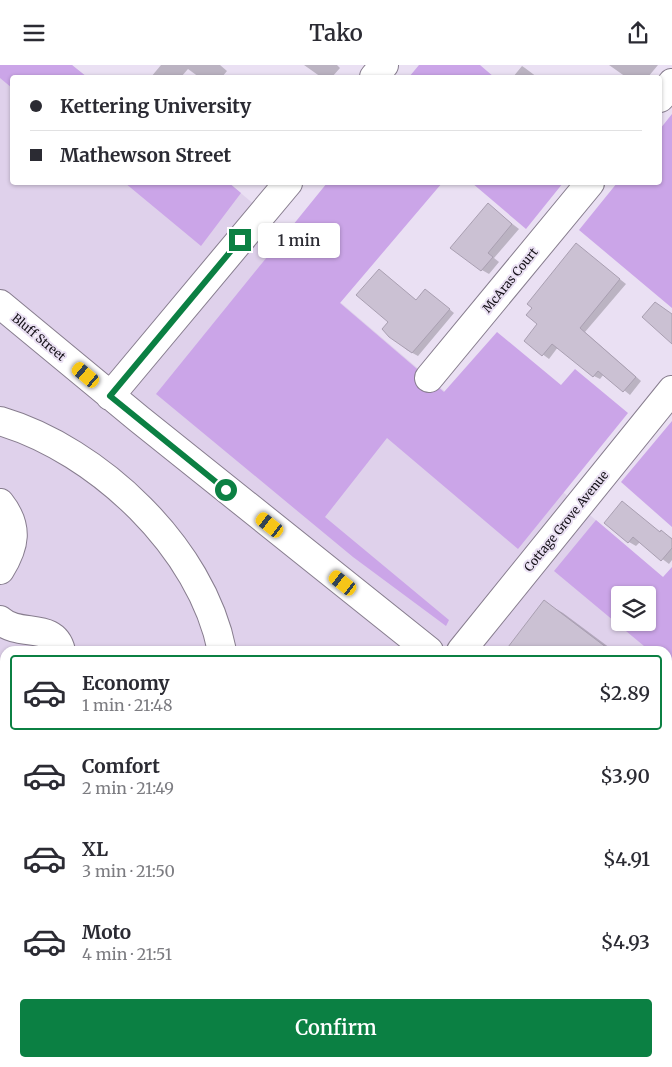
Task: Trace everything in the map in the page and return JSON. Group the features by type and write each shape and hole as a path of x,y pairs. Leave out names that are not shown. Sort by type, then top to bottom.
{"street":[{"path":"376,75 384,65"},
{"path":"662,96 672,83"},
{"path":"110,396 286,185"},
{"name":"McAras Court","path":"429,378 588,185"},
{"name":"Bluff Street","path":"0,304 110,396 423,646"},
{"name":"Cottage Grove Avenue","path":"464,646 672,390"},
{"path":"0,421 52,442 84,461 102,474 142,510 173,547 189,571 211,616 220,646"},
{"path":"0,503 10,518 14,538 12,549 0,570"},
{"path":"0,620 11,628 51,635 59,642 60,646"}],"shaded area":[{"path":"0,65 72,65 84,75 10,75 10,185 231,185 256,206 241,223 340,302 672,585 672,646 0,646"},
{"path":"0,65 72,65 84,75 10,75 10,86 0,78"},
{"path":"419,65 480,65 492,75 411,75"},
{"path":"672,114 672,308 579,230 615,185 662,185 662,126"},
{"path":"127,185 231,185 241,193 201,246"},
{"path":"325,185 440,185 340,303 444,392 497,332 561,385 575,369 628,413 518,549 387,438 325,517 449,620 446,626 353,557 156,394"},
{"path":"474,185 561,185 526,229"},
{"path":"672,421 672,527 621,482"},
{"path":"596,520 663,577 672,567 672,646 644,646 626,631 656,631 656,586 611,586 611,618 554,571"}],"building":[{"path":"488,203 512,224 488,253 493,257 481,271 450,248"},
{"path":"576,243 620,279 580,328 636,377 623,392 598,371 593,377 552,344 542,356 524,341 537,324 526,315 532,308 527,304"},
{"path":"379,269 416,300 425,289 450,309 412,353 389,337 382,329 388,322 356,295"},
{"path":"655,302 672,314 672,344 642,317"},
{"path":"622,501 660,532 661,530 672,539 672,548 661,561 633,537 628,543 604,523"},
{"path":"544,600 604,646 509,646"}],"route":[{"path":"226,490 110,396 240,240"}]}
